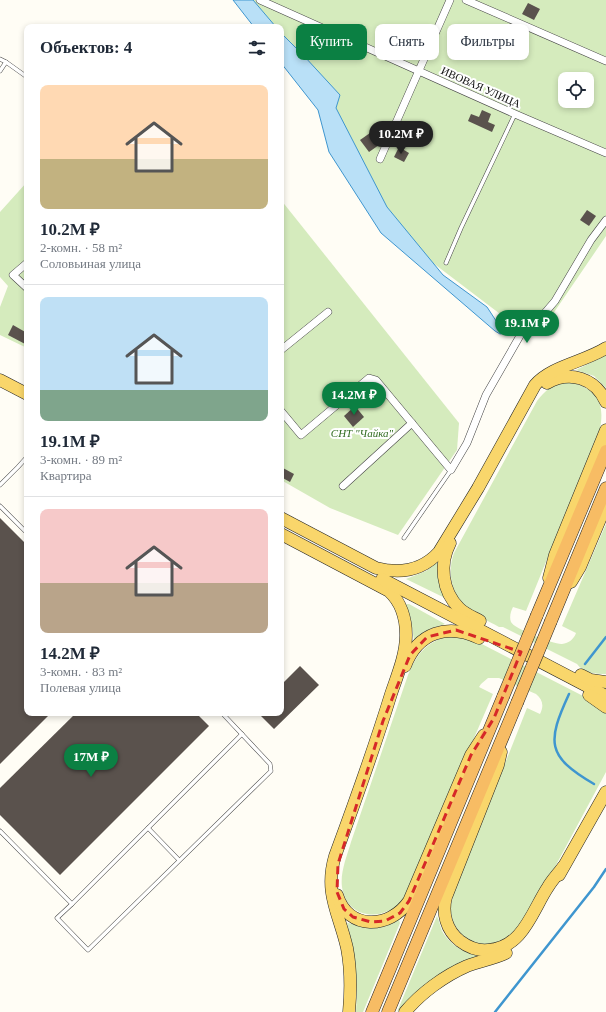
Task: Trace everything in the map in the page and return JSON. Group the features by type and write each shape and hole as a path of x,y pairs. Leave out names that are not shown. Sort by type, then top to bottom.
{"highway":[{"path":"372,1012 606,451"},
{"path":"388,1012 606,488"}],"main road":[{"path":"512,647 492,628 458,608 450,597 445,584 443,563 448,546 528,396 538,382 549,373 590,357 606,348"},
{"path":"498,452 539,389 555,379 570,376 584,380 595,386 600,391 606,402"},
{"path":"0,380 24,392"},
{"path":"545,595 554,555 606,430"},
{"path":"284,520 376,568 388,571 403,571 421,566 435,556 478,488"},
{"path":"559,602 580,567 606,505"},
{"path":"284,528 606,696"},
{"path":"284,536 382,587 394,596 402,612 406,626 406,644 383,721 334,860 331,879 333,900 344,936 348,957 351,984 350,1012"},
{"path":"383,721 394,698 410,655 418,645 428,637 442,632 462,631 486,641 512,647"},
{"path":"550,666 572,671 591,680 606,682"},
{"path":"550,666 567,682 595,698 606,707"},
{"path":"361,785 356,808 338,864 336,879 337,892 341,904 349,914 364,921 378,922 395,916 409,901 471,755 494,718"},
{"path":"508,724 498,765 444,904 445,917 450,930 455,937 466,946 479,950 496,949 509,944 523,931 548,887 563,867"},
{"path":"592,815 606,783"},
{"path":"405,1012 426,992 449,976 466,967 503,954 516,946 531,930 563,867 606,792"}],"street":[{"name":"ИВОВАЯ УЛИЦА","path":"260,0 606,153"},
{"path":"380,159 450,0"},
{"path":"466,0 606,61"},
{"path":"284,415 301,435 369,378 376,380 452,470 467,443 486,394 521,334 530,325 544,315 555,301 591,240 606,220"},
{"path":"24,266 13,275 24,285"},
{"path":"284,348 328,312"},
{"path":"344,486 412,423"}],"lane":[{"path":"0,59 24,75"},
{"path":"0,71 6,62"},
{"path":"446,263 515,114"},
{"path":"0,484 24,460"},
{"path":"404,538 452,470"},
{"path":"0,506 24,530"},
{"path":"225,716 242,734 270,764 271,771 178,860 88,950 57,918 242,734"},
{"path":"148,828 178,860"},
{"path":"0,831 72,904"}],"highlighted area":[{"path":"456,630 521,652 494,718 471,755 409,901 400,913 385,921 371,922 353,917 344,909 337,892 338,864 383,721 410,655 427,637"}],"green space":[{"path":"244,0 606,0 606,236 542,330 508,320 391,231 284,52 284,24 263,24"},
{"path":"24,185 24,347 0,335 0,307 8,286 0,277 0,212"},
{"name":"СНТ \"Чайка\"","path":"284,204 459,423 457,450 398,535 330,508 284,482"},
{"path":"606,355 606,388 594,376 576,370"},
{"path":"571,382 587,389 597,398 601,411 600,429 526,611 513,607 510,618 511,622 519,629 558,644 567,643 573,639 576,633 562,626 606,524 606,674 586,671 577,664 474,614 457,596 451,575 454,553 537,401 552,387"},
{"path":"438,562 445,598 406,579 426,571"},
{"path":"406,604 409,604 445,624 430,629 414,640 411,620"},
{"path":"449,636 474,640 585,697 599,706 606,714 606,772 527,919 518,932 493,945 475,944 462,935 454,924 450,909 454,892 527,708 540,714 542,708 541,701 536,694 499,678 488,678 479,687 493,694 405,898 397,906 388,911 378,914 368,914 359,912 351,906 345,898 342,887 342,876 346,858 408,675 419,655 428,645"},
{"path":"437,916 442,931 453,944 461,950 477,956 413,996 397,1012"},
{"path":"398,920 400,923 363,1012 356,1012 357,990 355,968 347,923 374,928 389,925"}],"water":[{"path":"233,0 253,0 273,24 252,24"},
{"path":"284,36 296,48 296,60 308,60 340,95 336,108 387,207 443,275 487,307 504,333 500,334 495,331 381,233 329,152 318,110 284,67"}],"building":[{"path":"528,3 540,9 534,20 522,14"},
{"path":"482,110 491,114 488,122 495,125 492,132 468,121 471,114 479,117"},
{"path":"370,133 379,145 369,152 360,140"},
{"path":"399,147 409,153 404,162 394,157"},
{"path":"587,210 596,216 589,226 580,220"},
{"path":"13,325 24,331 24,343 8,335"},
{"path":"355,406 364,417 353,427 344,416"},
{"path":"284,469 294,474 290,482 284,479"},
{"path":"0,518 24,542 24,716 48,716 0,764"},
{"path":"300,666 319,685 274,729 261,716 284,716 284,682"},
{"path":"73,716 199,716 209,726 60,875 0,815 0,788"}],"waterway":[{"path":"585,664 606,637"},
{"path":"569,694 557,724 555,746 559,756 567,765 594,784"},
{"path":"495,1012 594,887 606,869"}]}
